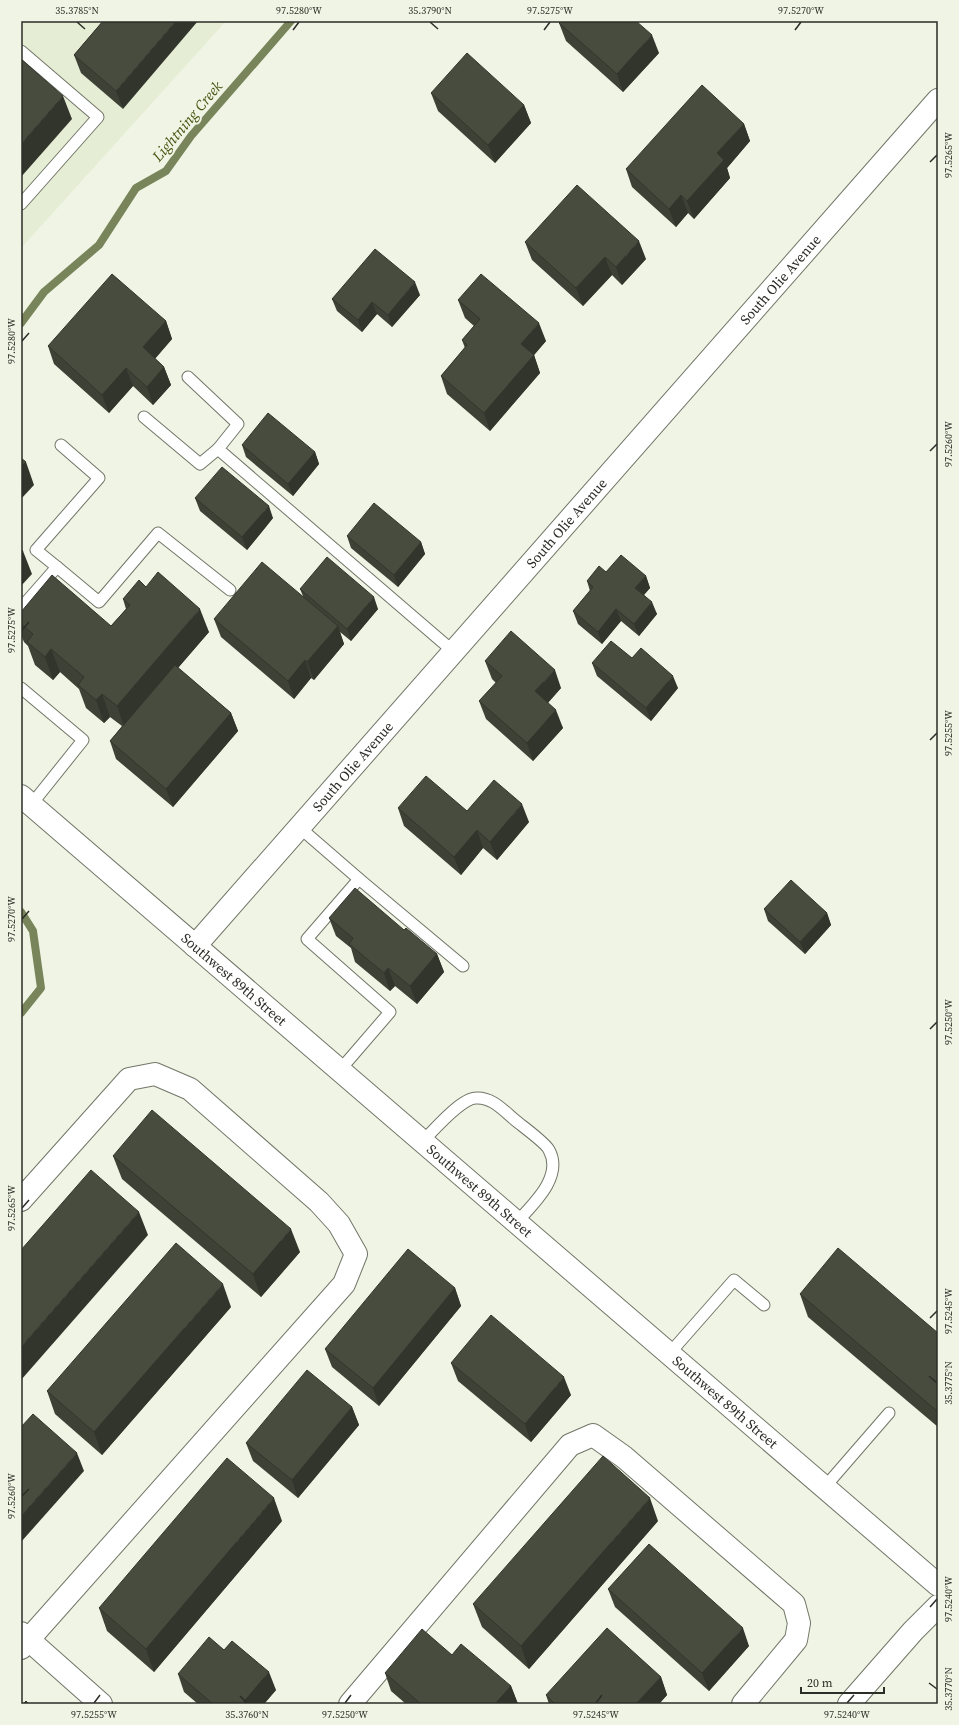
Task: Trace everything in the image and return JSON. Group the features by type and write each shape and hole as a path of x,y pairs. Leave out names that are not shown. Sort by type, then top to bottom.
{"street":[{"name":"South Olie Avenue","path":"195,946 454,652 542,549 829,226 938,100"},
{"name":"Southwest 89th Street","path":"26,801 938,1585"},
{"path":"21,1200 129,1078 155,1074 190,1089 319,1202 339,1224 356,1254 344,1284 23,1640 101,1704"},
{"path":"350,1704 570,1445 593,1434 624,1457 794,1604 799,1624 796,1640 743,1704"},
{"path":"849,1704 913,1631 938,1606"}],"lane":[{"path":"21,51 98,117 21,204"},
{"path":"144,417 200,464 218,449 238,424 188,377"},
{"path":"61,445 99,478 36,550 99,602 158,533 230,590"},
{"path":"218,449 454,652"},
{"path":"21,608 57,567"},
{"path":"21,688 83,740 26,801"},
{"path":"299,827 463,966"},
{"path":"340,1070 390,1012 307,939 359,879"},
{"path":"422,1142 458,1106 475,1098 493,1101 549,1149 552,1162 551,1178 542,1192 516,1223"},
{"path":"669,1354 734,1280 764,1305"},
{"path":"824,1488 889,1414"}],"shaded area":[{"path":"21,21 226,21 21,248"}],"building":[{"path":"103,21 176,21 116,91 74,55"},
{"path":"561,21 636,21 652,35 617,74 559,23"},
{"path":"467,53 524,105 488,145 431,93"},
{"path":"21,59 63,96 21,144"},
{"path":"702,85 744,124 717,153 724,160 687,201 681,195 669,209 626,169"},
{"path":"577,185 639,241 616,267 605,257 576,288 525,242"},
{"path":"375,249 415,282 388,315 372,302 358,320 332,299"},
{"path":"112,274 166,321 143,347 164,367 147,387 126,368 102,395 48,346"},
{"path":"481,274 539,323 521,344 534,355 484,413 441,376 467,345 462,340 480,319 458,300"},
{"path":"268,413 315,452 288,484 242,445"},
{"path":"21,458 26,462 21,467"},
{"path":"222,467 269,506 242,537 195,498"},
{"path":"374,503 421,542 394,575 347,536"},
{"path":"621,555 646,576 635,588 652,602 634,624 616,609 598,632 573,611 593,587 587,581 599,566 606,572"},
{"path":"327,557 374,597 347,629 300,589"},
{"path":"262,562 338,626 307,662 305,660 288,681 214,619"},
{"path":"158,572 200,609 117,706 102,694 96,700 78,685 84,677 51,649 45,657 27,642 33,634 21,624 21,612 52,575 111,626 130,605 123,599 139,580 146,587"},
{"path":"511,631 555,670 535,691 556,710 527,743 479,701 502,676 485,661"},
{"path":"611,641 632,658 641,648 673,676 646,708 592,663"},
{"path":"175,665 231,713 166,789 110,741"},
{"path":"426,776 467,811 494,780 522,804 490,842 477,830 454,857 398,808"},
{"path":"791,880 827,913 800,942 764,909"},
{"path":"355,888 404,930 406,928 437,954 410,986 388,968 384,973 349,944 353,938 329,918"},
{"path":"152,1110 291,1229 253,1274 113,1156"},
{"path":"91,1170 139,1212 21,1347 21,1250"},
{"path":"176,1243 223,1284 94,1432 47,1391"},
{"path":"838,1248 938,1333 938,1412 800,1294"},
{"path":"408,1249 455,1288 373,1388 325,1349"},
{"path":"491,1315 564,1377 525,1424 451,1363"},
{"path":"307,1370 352,1407 292,1480 246,1443"},
{"path":"33,1414 77,1453 21,1516 21,1427"},
{"path":"603,1456 650,1498 521,1646 473,1604"},
{"path":"227,1458 274,1498 146,1649 99,1608"},
{"path":"649,1544 743,1628 702,1673 608,1589"},
{"path":"607,1628 661,1677 636,1704 555,1704 546,1695"},
{"path":"422,1629 452,1655 461,1644 511,1686 495,1704 421,1704 385,1673"},
{"path":"209,1637 224,1650 232,1641 269,1672 242,1704 213,1704 178,1674"}],"waterway":[{"name":"Lightning Creek","path":"21,323 44,292 99,245 136,188 166,171 191,136 291,21"},
{"name":"Lightning Creek","path":"21,912 33,931 41,988 21,1013"}]}
